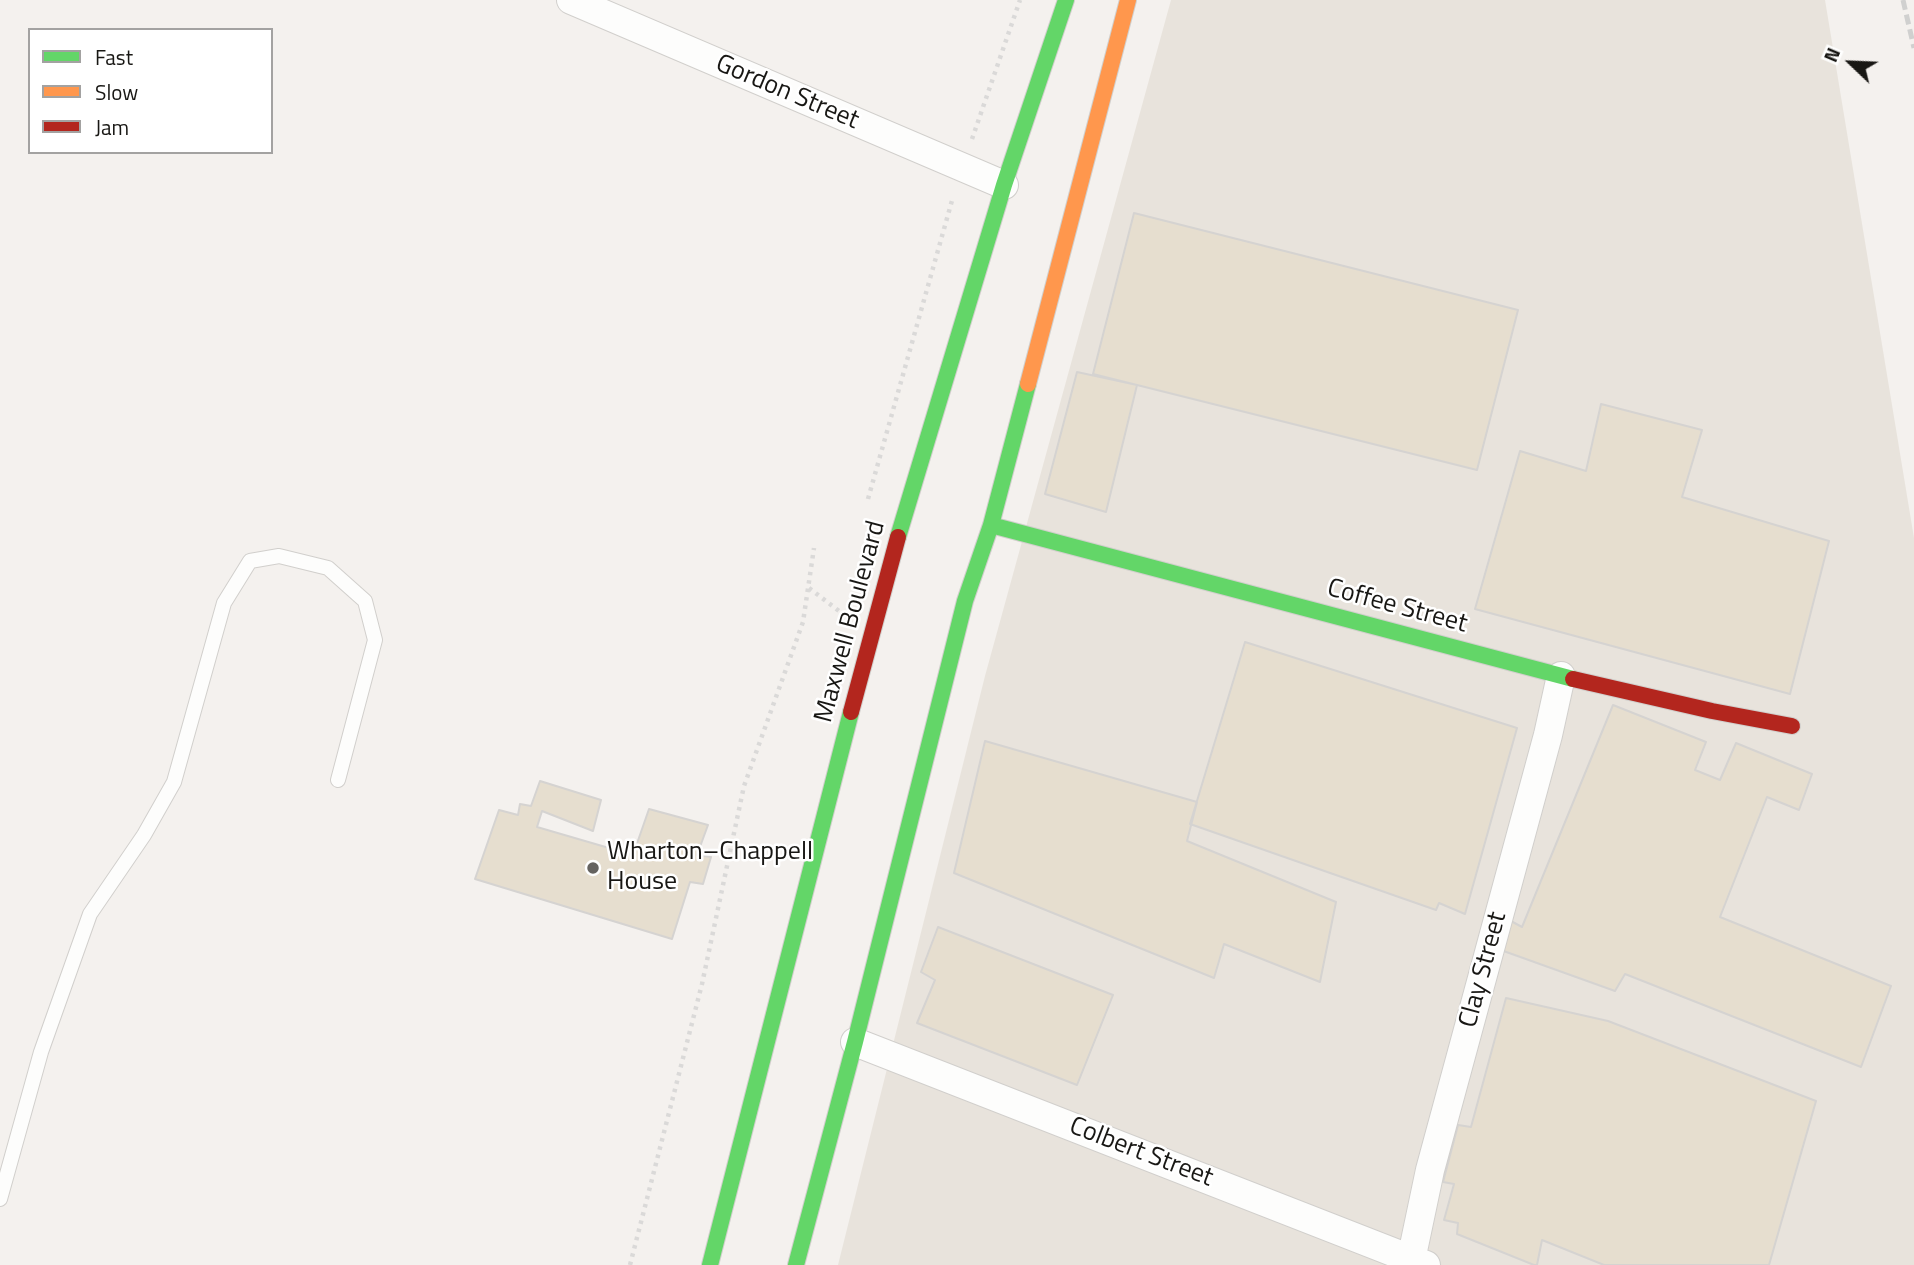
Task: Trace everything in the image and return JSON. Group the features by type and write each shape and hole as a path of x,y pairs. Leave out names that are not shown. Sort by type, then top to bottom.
{"main road":[{"name":"Maxwell Boulevard","path":"710,1265 886,577 1004,185 1066,0"},
{"path":"796,1265 855,1042 965,601 991,526 1128,0"},
{"name":"Coffee Street","path":"991,526 1561,676 1712,711 1792,726"}],"street":[{"name":"Gordon Street","path":"571,0 1004,185"},
{"name":"Clay Street","path":"1416,1263 1430,1170 1548,735 1561,676"},
{"name":"Colbert Street","path":"855,1042 1416,1263"}],"lane":[{"path":"0,1199 41,1052 90,914 144,835 174,782 224,603 250,561 279,556 328,568 365,601 375,640 338,780"}],"path":[{"path":"865,507 962,168 1020,0"},
{"path":"630,1265 702,984 744,786 803,622 814,548"},
{"path":"808,588 839,611 842,599"}],"shaded area":[{"path":"1171,0 1825,0 1914,538 1914,1265 838,1265 985,676"}],"building":[{"path":"1134,213 1518,310 1477,470 1093,374"},
{"path":"1077,372 1137,385 1106,512 1045,494"},
{"path":"1601,404 1702,430 1682,497 1829,541 1790,694 1475,609 1520,451 1586,471"},
{"path":"1245,642 1517,728 1465,914 1439,903 1436,910 1190,824"},
{"path":"1613,705 1706,742 1695,770 1720,780 1736,743 1812,774 1799,810 1767,797 1720,917 1891,986 1861,1067 1625,974 1615,991 1498,949 1509,920 1522,927"},
{"path":"985,741 1197,802 1187,841 1336,902 1320,982 1224,944 1214,978 954,873"},
{"name":"Wharton–Chappell House","path":"540,781 601,800 593,831 542,811 537,827 633,855 649,809 708,825 697,855 711,857 703,884 690,882 672,939 475,879 499,810 518,815 520,804 531,806"},
{"path":"938,927 1113,995 1077,1085 917,1023 935,980 921,972"},
{"path":"1506,998 1608,1021 1816,1101 1769,1265 1604,1265 1542,1240 1537,1265 1534,1265 1457,1234 1458,1223 1444,1220 1454,1184 1443,1182 1458,1125 1471,1127"}],"railway":[{"path":"1903,0 1914,48"}],"traffic: fast":[{"path":"898,537 1004,185 1066,0"},
{"path":"796,1265 855,1042 965,601 991,525 1028,384"},
{"path":"991,525 1573,679"},
{"path":"710,1265 851,712"}],"traffic: slow":[{"path":"1028,384 1128,0"}],"traffic: jam":[{"path":"851,712 898,537"},
{"path":"1573,679 1712,711 1792,726"}],"place":[{"name":"Wharton–Chappell House","path":"593,868"}]}
